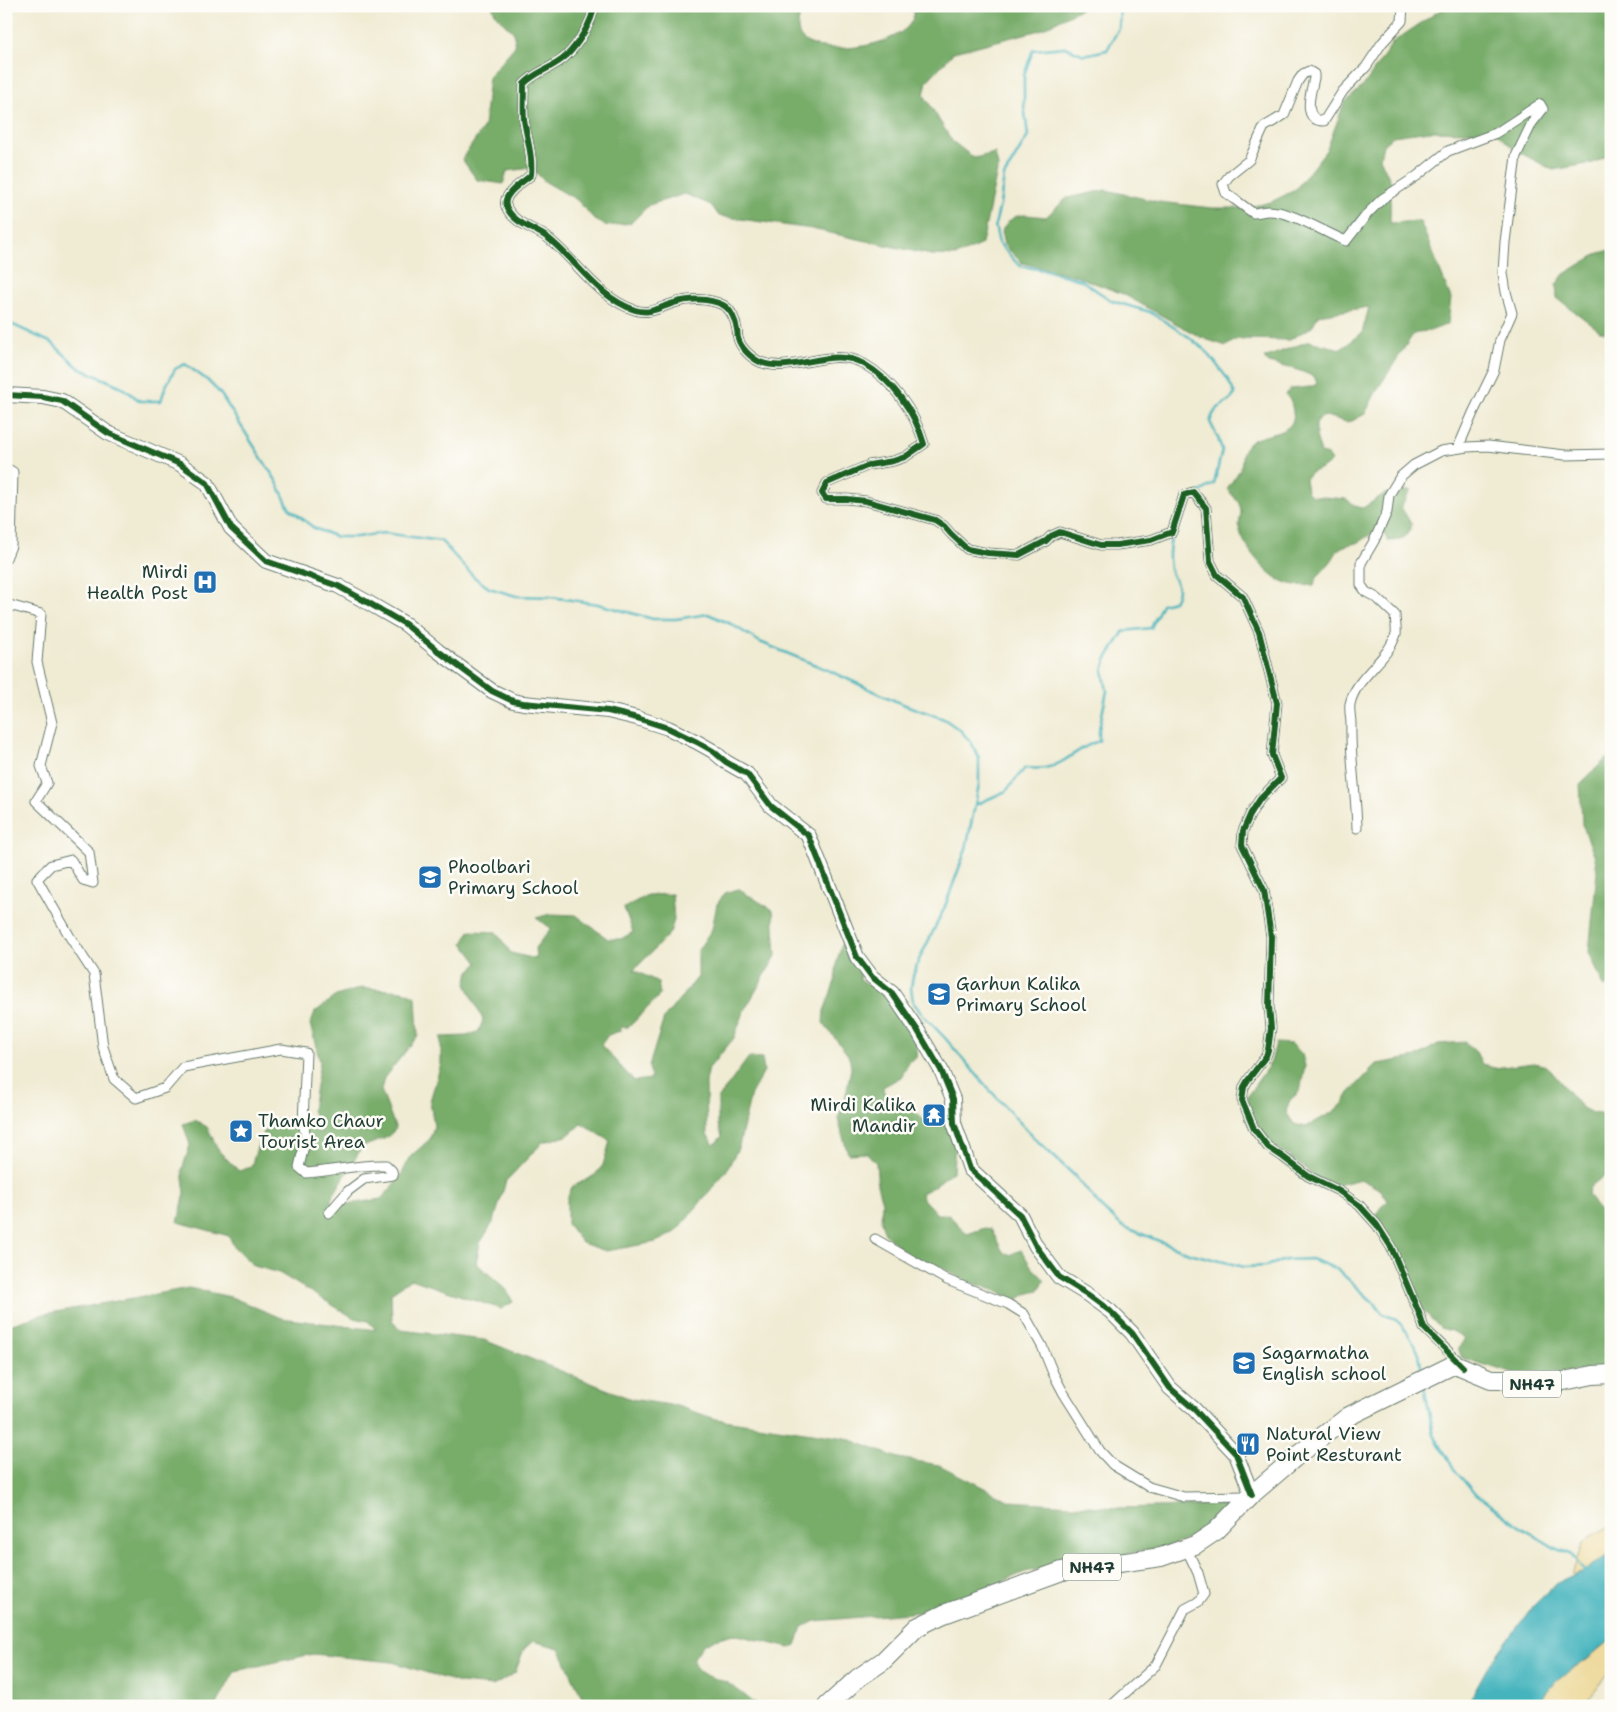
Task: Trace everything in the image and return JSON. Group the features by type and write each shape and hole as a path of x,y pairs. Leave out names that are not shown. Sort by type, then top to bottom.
{"highway":[{"name":"NH47","path":"827,1706 858,1678 883,1661 917,1627 944,1614 1062,1571 1161,1557 1195,1545 1216,1530 1251,1495 1298,1455 1349,1416 1460,1366 1491,1379 1524,1384 1554,1383 1592,1375 1611,1374"}],"street":[{"path":"594,6 590,20 566,57 542,72 531,76 524,84 524,120 529,138 531,175 509,194 506,206 515,219 547,238 612,299 636,310 653,312 675,303 690,300 711,301 724,305 730,311 735,320 738,338 749,356 759,362 774,366 791,366 833,357 852,359 863,363 877,373 908,408 924,444 905,457 892,462 869,465 827,483 822,493 826,499 866,501 909,512 936,520 960,544 968,549 977,552 1019,555 1060,532 1101,545 1117,545 1151,540 1172,532 1184,496 1193,492 1206,508 1210,560 1217,575 1243,597 1259,632 1277,703 1272,755 1280,778 1260,799 1243,831 1242,845 1264,890 1271,937 1269,1006 1271,1028 1266,1056 1248,1080 1244,1088 1242,1100 1254,1129 1268,1147 1308,1176 1339,1191 1360,1206 1377,1225 1391,1248 1424,1328 1460,1366"},
{"path":"1403,6 1402,21 1382,43 1366,67 1343,91 1324,121 1318,121 1310,113 1309,104 1314,74 1309,71 1303,74 1298,81 1284,115 1264,126 1248,160 1222,184 1226,193 1253,213 1268,211 1294,216 1346,241 1368,213 1382,199 1410,181 1448,151 1496,132 1540,104 1543,109 1532,124 1516,156 1503,273 1512,313 1500,340 1494,370 1458,448"},
{"path":"6,395 43,397 62,401 108,433 180,464 207,483 231,528 260,557 276,566 338,586 367,602 405,624 492,691 513,701 523,703 608,711 638,718 668,728 697,742 746,774 771,806 809,836 857,957 872,977 892,993 918,1031 941,1070 953,1099 954,1123 970,1169 1020,1215 1036,1246 1059,1277 1110,1311 1132,1333 1170,1388 1194,1409 1236,1454 1251,1495 1184,1497 1149,1486 1113,1465 1100,1451 1063,1392 1042,1346 1024,1314 1008,1304 947,1280 875,1239"},
{"path":"1357,828 1350,746 1350,708 1353,692 1366,675 1385,656 1396,633 1395,615 1377,598 1366,592 1361,585 1361,563 1374,541 1387,512 1388,495 1400,477 1414,465 1441,451 1458,448 1488,446 1565,455 1611,454"},
{"path":"6,558 11,546 8,470"},
{"path":"6,604 41,614 38,662 52,723 41,766 47,783 36,801 89,852 93,883 83,880 71,860 51,865 37,879 94,974 103,1047 114,1080 136,1098 165,1088 184,1067 281,1049 306,1053 303,1123 306,1137 299,1167 306,1173 327,1172 358,1165 386,1165 393,1175 364,1179 348,1191 329,1213"},
{"path":"1111,1706 1156,1665 1184,1609 1198,1602 1204,1594 1198,1573 1186,1548"}],"green space":[{"path":"492,6 803,6 798,25 800,36 810,44 846,48 886,40 903,31 912,20 913,6 1086,6 1040,30 954,52 927,81 924,95 952,141 974,158 995,153 998,166 982,244 956,256 931,255 812,229 719,216 711,205 685,194 649,205 631,223 607,226 595,220 577,200 544,181 532,168 507,171 503,184 477,180 462,159 484,127 489,76 515,46 514,33 496,15"},
{"path":"1446,6 1611,6 1611,154 1593,163 1553,170 1515,150 1496,133 1430,131 1393,136 1383,145 1380,158 1391,182 1390,223 1420,221 1451,298 1448,324 1430,331 1417,332 1412,336 1377,390 1365,414 1346,422 1326,416 1320,418 1316,423 1316,436 1321,453 1328,455 1332,461 1311,473 1305,479 1307,491 1312,496 1346,499 1357,507 1363,508 1384,494 1411,490 1401,507 1412,525 1406,536 1398,540 1388,541 1385,535 1378,532 1356,543 1340,548 1319,575 1314,585 1288,583 1277,579 1270,573 1256,559 1244,542 1239,527 1240,505 1227,489 1240,469 1243,453 1248,444 1260,437 1284,430 1293,420 1291,403 1286,395 1290,389 1310,387 1317,384 1315,378 1304,372 1268,363 1264,358 1309,341 1341,349 1362,333 1369,307 1318,315 1312,327 1289,340 1237,339 1226,346 1202,338 1123,294 1076,276 1022,263 1004,245 1001,232 1010,220 1020,215 1046,217 1067,198 1106,190 1159,202 1212,208 1245,208 1271,202 1295,190 1327,149 1344,103 1364,85 1393,42"},
{"path":"1611,250 1611,334 1600,331 1557,298 1556,285 1564,274 1599,253"},
{"path":"1611,754 1611,984 1604,987 1589,952 1597,871 1595,858 1582,823 1580,784"},
{"path":"738,889 773,910 776,956 743,1013 734,1038 709,1068 706,1082 707,1134 714,1145 722,1136 718,1125 718,1099 749,1057 762,1058 764,1071 751,1094 739,1146 727,1170 676,1232 656,1242 606,1251 582,1243 567,1224 567,1199 572,1187 595,1175 603,1165 610,1141 580,1122 581,1124 567,1136 543,1142 506,1181 494,1221 480,1243 476,1263 506,1289 513,1302 501,1309 411,1279 391,1293 392,1320 401,1330 484,1340 631,1399 677,1406 716,1419 846,1438 898,1458 939,1465 1010,1501 1118,1508 1229,1505 1225,1517 1204,1532 1174,1545 1025,1572 933,1611 815,1621 803,1627 796,1645 790,1648 733,1634 715,1639 703,1645 693,1659 698,1670 707,1676 729,1684 758,1706 586,1706 559,1648 533,1641 524,1649 515,1673 493,1686 460,1683 392,1662 313,1654 235,1671 216,1706 6,1706 6,1326 44,1314 189,1288 231,1297 281,1318 376,1330 368,1321 354,1318 279,1273 254,1266 234,1247 229,1236 178,1222 185,1193 182,1170 190,1145 183,1124 195,1120 207,1127 219,1151 239,1171 251,1167 262,1134 273,1122 280,1119 289,1120 322,1133 312,1110 320,1062 310,1024 315,1012 336,996 362,988 404,991 416,997 418,1036 384,1078 381,1090 396,1129 386,1138 362,1147 330,1201 342,1205 381,1199 399,1179 411,1156 430,1139 434,1126 430,1101 441,1064 441,1037 467,1036 479,1031 483,1020 466,984 469,971 478,963 463,943 470,931 496,932 511,953 536,959 535,948 551,928 536,918 550,914 576,915 608,939 621,939 633,932 624,908 647,895 672,894 674,920 670,933 634,970 658,982 660,995 629,1027 621,1027 620,1031 608,1035 601,1045 634,1081 651,1079 649,1066 664,1018 698,977 698,950 712,929 717,904 725,893"},
{"path":"844,937 861,969 860,979 881,993 894,1006 917,1045 916,1058 910,1061 901,1077 883,1087 884,1093 902,1099 929,1125 947,1120 955,1146 953,1171 933,1187 921,1193 923,1199 937,1214 949,1215 967,1234 985,1228 991,1229 1003,1252 1009,1255 1021,1250 1031,1266 1045,1280 1038,1291 1026,1294 1016,1301 1005,1294 964,1280 941,1267 908,1255 885,1234 881,1222 882,1202 878,1189 876,1163 867,1153 848,1154 838,1119 846,1095 851,1068 850,1061 848,1055 823,1023 824,1011 835,981 837,961"},
{"path":"1465,1042 1476,1052 1482,1064 1494,1068 1534,1063 1547,1066 1581,1107 1592,1113 1606,1115 1611,1109 1611,1170 1590,1187 1588,1193 1597,1208 1611,1217 1611,1369 1518,1375 1462,1358 1458,1348 1464,1340 1463,1337 1452,1331 1440,1328 1422,1309 1394,1245 1376,1218 1377,1212 1388,1201 1381,1190 1360,1179 1339,1185 1319,1179 1267,1140 1248,1105 1248,1095 1271,1062 1276,1043 1292,1044 1302,1054 1305,1066 1300,1091 1290,1100 1286,1112 1294,1124 1306,1127 1342,1105 1349,1093 1377,1064 1416,1057 1438,1044"}],"sand":[{"path":"1611,1526 1611,1555 1584,1571 1572,1575 1582,1544 1591,1536"},
{"path":"1611,1639 1611,1671 1583,1706 1536,1706 1559,1678"}],"water":[{"path":"1611,1555 1611,1639 1559,1678 1536,1706 1466,1706 1487,1668 1532,1607 1556,1584 1584,1571"}],"waterway":[{"path":"1120,6 1119,28 1107,50 1084,55 1065,47 1033,50 1024,75 1024,105 1028,136 1004,176 995,225 999,243 1021,266 1081,280 1112,301 1150,312 1189,337 1207,352 1227,378 1235,394 1215,411 1210,422 1222,450 1214,484 1198,493"},
{"path":"6,324 9,323 52,343 79,368 122,387 140,401 161,401 165,388 175,369 185,364 207,380 220,393 277,482 289,508 314,528 337,537 357,537 384,533 441,541 474,577 489,588 516,596 551,597 598,604 653,619 676,619 708,614 731,624 760,642 900,703 944,719 960,730 971,742 979,758 979,785 966,849 944,909 913,976 911,987 913,1002 1036,1140 1075,1176 1100,1206 1122,1226 1189,1253 1244,1267 1265,1266 1286,1260 1311,1259 1337,1269 1374,1303 1383,1314 1396,1319 1407,1332 1419,1353 1422,1373"},
{"path":"1183,510 1194,497"},
{"path":"975,805 1006,791 1025,768 1052,766 1092,743 1099,741 1099,729 1107,691 1103,670 1106,660 1124,631 1151,628 1162,604 1174,601 1177,596 1178,587 1171,572 1169,560 1172,536"},
{"path":"1424,1386 1434,1435 1454,1469 1474,1493 1516,1524 1555,1548 1571,1554 1586,1573"}],"cycle path":[{"path":"594,6 588,26 570,52 556,64 524,84 524,120 530,154 531,175 510,193 507,197 506,206 509,212 519,221 543,234 559,247 588,278 610,297 635,310 645,312 686,300 705,300 717,303 726,307 733,316 738,338 743,348 760,362 786,365 826,358 851,359 864,364 884,379 901,398 915,420 924,444 905,457 869,465 827,483 822,493 826,499 866,501 935,520 944,526 967,549 988,553 1019,555 1060,532 1101,545 1117,545 1151,540 1172,532 1184,495 1193,492 1206,508 1210,561 1217,575 1243,597 1259,632 1277,703 1272,755 1281,778 1260,799 1243,831 1242,845 1264,890 1271,937 1269,1006 1271,1028 1266,1056 1244,1087 1242,1100 1254,1129 1268,1147 1308,1176 1339,1191 1359,1205 1377,1225 1391,1247 1424,1328 1463,1367"},
{"path":"6,395 43,397 62,401 108,433 180,464 207,483 231,528 266,561 338,586 367,602 405,624 492,691 513,701 608,711 668,728 713,751 726,762 747,774 771,806 809,836 857,957 872,977 892,993 918,1031 941,1070 953,1099 954,1123 970,1169 1020,1215 1036,1246 1059,1277 1110,1311 1132,1333 1170,1388 1194,1409 1236,1454 1252,1495"}],"place":[{"name":"Mirdi Health Post","path":"205,582"},
{"name":"Phoolbari Primary School","path":"430,877"},
{"name":"Garhun Kalika Primary School","path":"939,994"},
{"name":"Mirdi Kalika Mandir","path":"934,1115"},
{"name":"Thamko Chaur Tourist Area","path":"241,1131"},
{"name":"Sagarmatha English school","path":"1244,1363"},
{"name":"Natural View Point Resturant","path":"1248,1444"}]}
